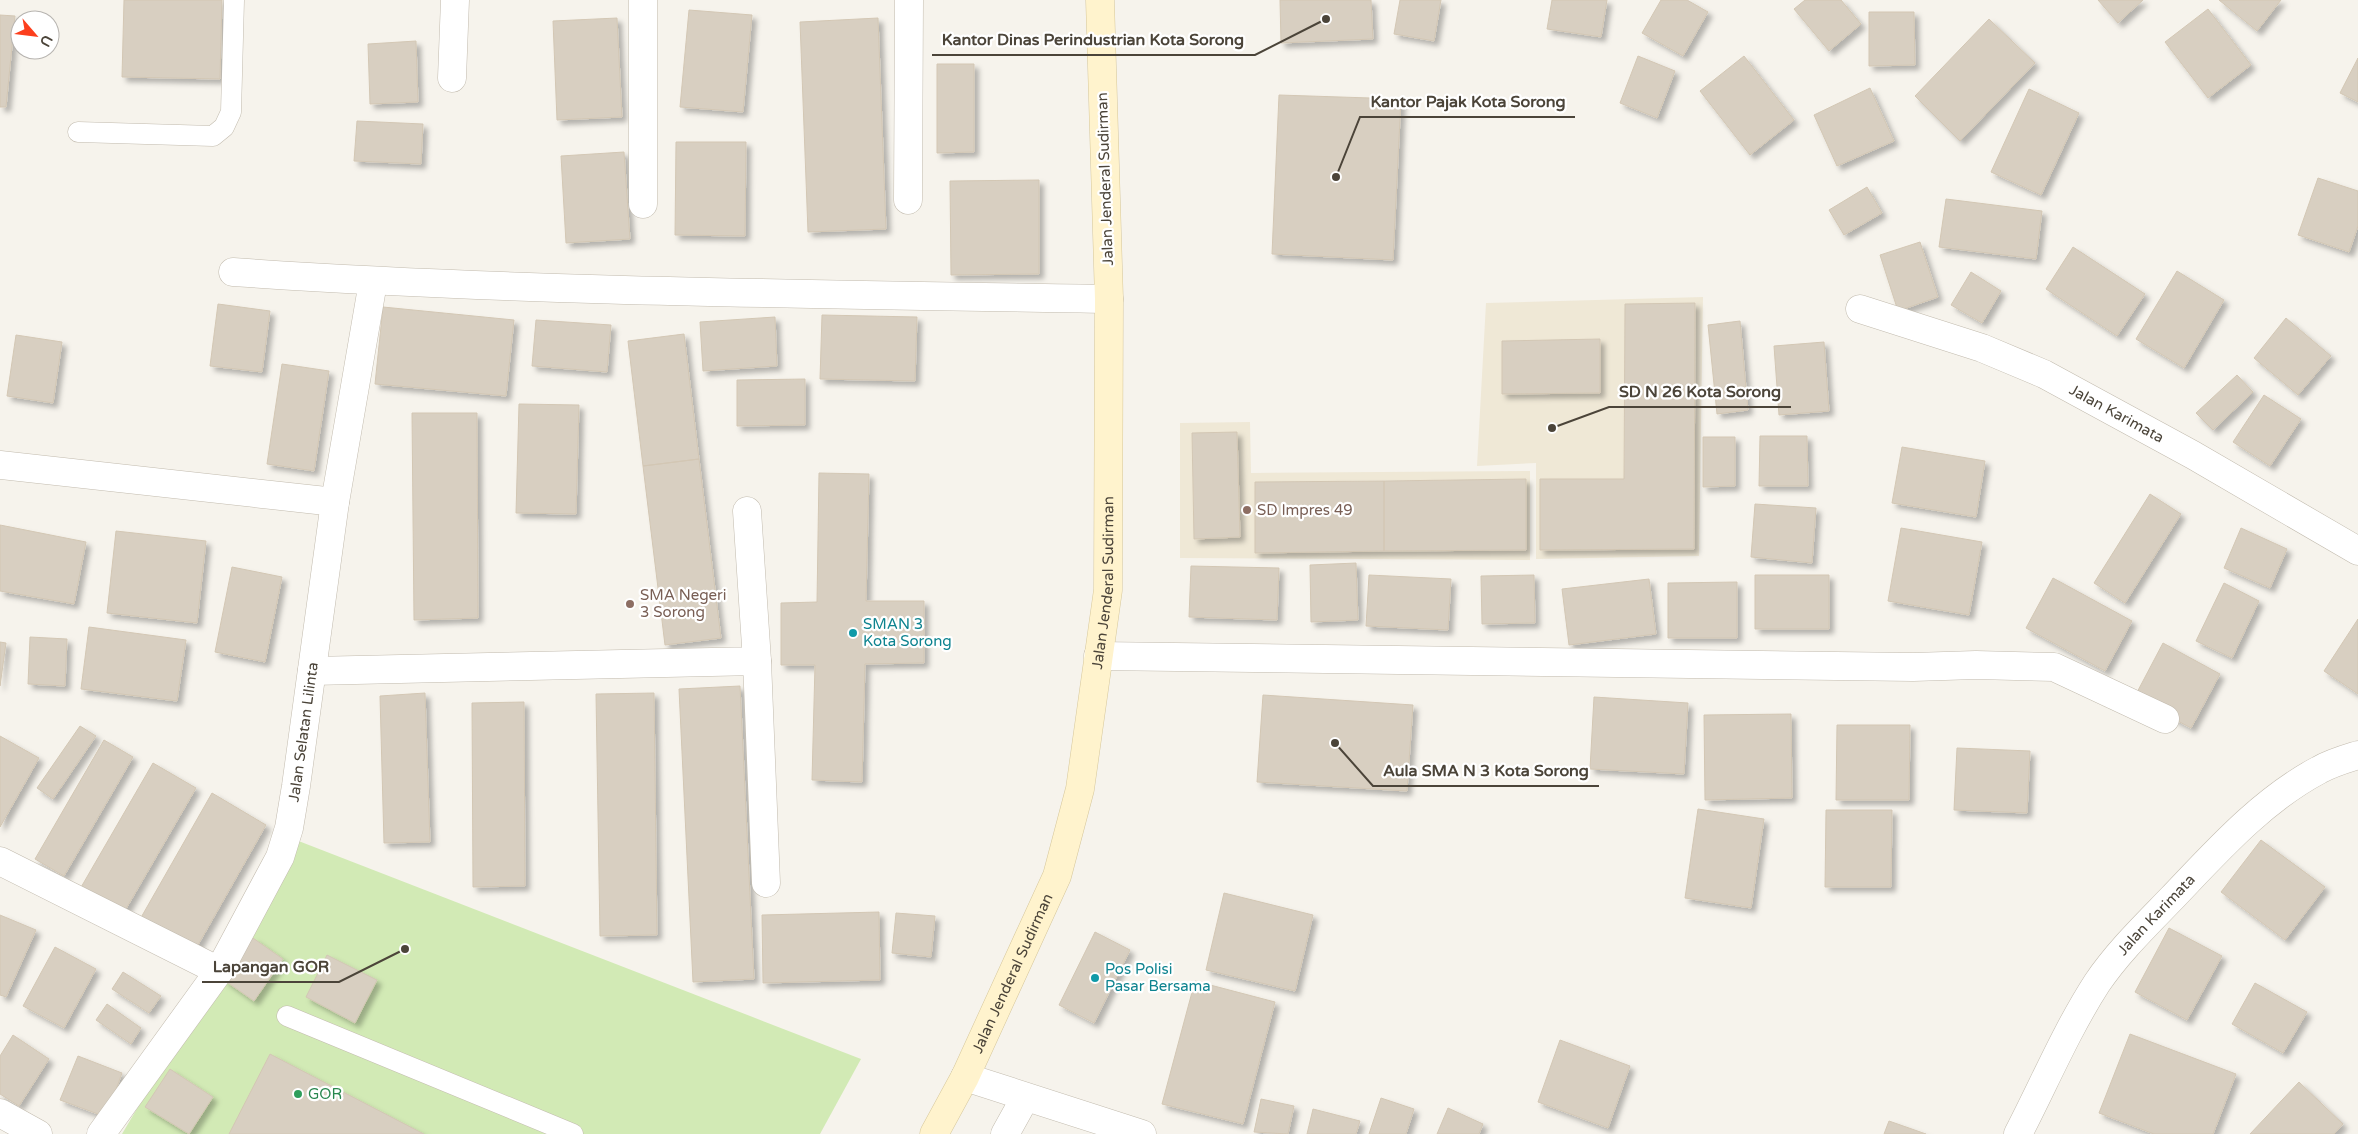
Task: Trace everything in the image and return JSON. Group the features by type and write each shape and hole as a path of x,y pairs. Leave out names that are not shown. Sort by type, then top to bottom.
{"main road":[{"name":"Jalan Jenderal Sudirman","path":"934,1134 965,1077 1057,876 1080,789 1108,590 1109,299 1100,0"}],"street":[{"path":"452,78 455,0"},
{"path":"643,0 643,204"},
{"path":"908,200 909,0"},
{"path":"233,272 373,282 656,291 1109,299"},
{"name":"Jalan Selatan Lilinta","path":"102,1134 219,971 280,857 289,828 335,502 373,282"},
{"name":"Jalan Karimata","path":"1860,308 1982,348 2044,374 2193,455 2358,551"},
{"path":"0,464 335,502"},
{"path":"747,511 757,661 766,884"},
{"path":"1098,656 2054,667 2165,719"},
{"path":"312,671 757,661"},
{"name":"Jalan Karimata","path":"2018,1134 2071,1028 2097,984 2118,954 2200,868 2258,813 2290,788 2320,769 2358,755"},
{"path":"0,861 219,971"},
{"path":"965,1077 1025,1098 1142,1134"},
{"path":"1005,1134 1025,1098"},
{"path":"0,1113 38,1134"}],"lane":[{"path":"78,132 213,136 224,127 231,112 234,0"},
{"path":"287,1016 573,1134"}],"shaded area":[{"path":"1703,297 1699,556 1536,559 1536,463 1477,466 1486,303","holes":["1695,303 1694,549 1540,549 1624,479 1625,304","1600,339 1600,393 1502,393 1502,341"]},
{"name":"SD Impres 49","path":"1250,422 1251,473 1530,471 1530,560 1180,558 1180,423","holes":["1237,432 1239,537 1194,538 1192,434","1526,479 1525,550 1255,552 1255,482"]}],"green space":[{"path":"296,840 861,1059 820,1134 122,1134"}],"building":[{"path":"124,0 222,0 220,79 122,77"},
{"path":"1280,0 1371,0 1373,39 1281,43"},
{"path":"1400,0 1441,0 1434,41 1394,34"},
{"path":"1552,0 1607,0 1601,37 1547,29"},
{"path":"1661,0 1687,0 1708,12 1683,56 1642,33"},
{"path":"1805,0 1841,0 1861,24 1829,51 1794,9"},
{"path":"2098,0 2143,0 2118,23"},
{"path":"2219,0 2281,0 2257,31"},
{"path":"2208,9 2251,65 2208,98 2165,42"},
{"path":"689,10 752,15 743,112 680,107"},
{"path":"1869,12 1914,12 1915,65 1869,66"},
{"path":"0,15 10,16 11,60 6,107 0,107"},
{"path":"617,18 622,117 557,120 553,21"},
{"path":"878,18 886,229 808,232 800,22"},
{"path":"1989,19 2035,63 1960,141 1915,96"},
{"path":"416,41 418,102 370,104 368,44"},
{"path":"1638,56 1675,71 1657,118 1620,103"},
{"path":"1744,56 1794,120 1750,155 1700,91"},
{"path":"2358,58 2358,102 2340,93"},
{"path":"937,64 974,64 974,152 937,153"},
{"path":"1870,88 1894,141 1837,166 1814,115"},
{"path":"2029,89 2079,113 2041,195 1991,172"},
{"path":"1279,95 1401,99 1393,260 1272,254"},
{"path":"357,121 423,124 421,164 354,161"},
{"path":"676,142 746,142 745,236 675,235"},
{"path":"624,152 630,239 566,243 561,156"},
{"path":"2318,178 2358,191 2358,226 2349,252 2298,235"},
{"path":"1039,180 1039,274 951,275 950,181"},
{"path":"1867,187 1882,213 1844,235 1829,210"},
{"path":"1946,199 2042,211 2036,259 1939,247"},
{"path":"1920,242 1938,297 1898,311 1880,255"},
{"path":"2073,247 2145,294 2117,336 2046,289"},
{"path":"2177,271 2224,300 2184,368 2136,339"},
{"path":"1971,272 2001,291 1982,323 1951,305"},
{"path":"1695,303 1694,549 1540,550 1540,479 1624,479 1625,304"},
{"path":"218,304 270,311 262,372 210,366"},
{"path":"383,307 514,320 506,396 375,384"},
{"path":"822,315 917,317 915,381 820,379"},
{"path":"775,317 777,366 703,371 700,322"},
{"path":"2286,318 2331,356 2298,395 2254,358"},
{"path":"536,320 611,325 607,372 532,366"},
{"path":"1740,321 1748,410 1717,414 1708,325"},
{"path":"684,334 699,459 643,466 628,341"},
{"path":"16,335 62,342 53,403 7,396"},
{"path":"1600,339 1600,393 1502,394 1502,341"},
{"path":"1824,342 1829,411 1779,415 1774,346"},
{"path":"282,364 329,371 314,471 267,464"},
{"path":"2237,375 2253,392 2213,430 2196,413"},
{"path":"805,379 805,425 737,426 737,380"},
{"path":"2264,395 2301,419 2270,466 2233,442"},
{"path":"519,404 579,405 576,514 516,513"},
{"path":"412,413 477,413 478,618 414,620"},
{"path":"1237,432 1240,537 1194,539 1192,433"},
{"path":"1760,436 1807,436 1808,486 1759,486"},
{"path":"1703,437 1735,437 1735,486 1703,487"},
{"path":"1902,447 1985,461 1976,517 1892,503"},
{"path":"699,459 721,638 665,645 643,466"},
{"name":"SMAN 3 Kota Sorong","path":"819,473 869,474 866,601 924,601 924,663 865,664 862,782 812,780 815,665 781,665 781,603 817,602"},
{"path":"1526,479 1526,550 1384,551 1384,481"},
{"path":"1384,481 1384,551 1255,553 1255,482"},
{"path":"2150,494 2181,514 2125,603 2094,583"},
{"path":"1755,504 1816,508 1812,563 1751,557"},
{"path":"0,525 86,542 74,604 0,591"},
{"path":"1901,528 1982,542 1969,615 1888,601"},
{"path":"2241,528 2287,549 2270,588 2224,568"},
{"path":"116,531 206,541 197,623 107,613"},
{"path":"1356,563 1358,620 1311,622 1310,565"},
{"path":"1191,566 1279,568 1277,620 1189,617"},
{"path":"232,567 282,577 265,662 215,652"},
{"path":"1369,575 1451,579 1448,630 1366,626"},
{"path":"1534,575 1535,623 1482,624 1481,576"},
{"path":"1755,575 1829,575 1829,629 1755,629"},
{"path":"2053,578 2132,621 2105,671 2026,628"},
{"path":"1649,579 1656,634 1569,645 1562,589"},
{"path":"1737,582 1737,638 1668,638 1668,583"},
{"path":"2224,583 2259,601 2232,658 2196,641"},
{"path":"2358,619 2358,694 2324,671"},
{"path":"89,627 186,640 177,701 81,689"},
{"path":"30,637 67,639 65,686 28,684"},
{"path":"0,642 6,643 0,686"},
{"path":"2163,643 2220,674 2191,728 2134,698"},
{"path":"740,686 754,979 693,982 679,689"},
{"path":"425,693 430,842 384,843 380,696"},
{"path":"654,693 657,935 600,936 596,694"},
{"path":"1263,695 1413,705 1407,791 1257,782"},
{"path":"1594,697 1688,703 1684,774 1590,769"},
{"path":"524,702 525,886 473,887 472,703"},
{"path":"1791,714 1792,798 1705,800 1704,715"},
{"path":"1837,725 1910,725 1909,800 1836,800"},
{"path":"80,726 96,736 53,799 37,788"},
{"path":"0,736 39,758 0,827"},
{"path":"104,740 133,757 64,876 35,859"},
{"path":"1957,748 2030,751 2027,813 1954,810"},
{"path":"153,763 196,788 123,914 80,889"},
{"path":"212,793 266,825 194,952 139,921"},
{"path":"1698,809 1764,819 1751,908 1685,898"},
{"path":"1826,810 1892,810 1891,887 1825,887"},
{"path":"2261,840 2325,887 2285,940 2221,892"},
{"path":"1224,893 1313,915 1295,991 1206,970"},
{"path":"879,912 880,980 763,983 762,915"},
{"path":"896,913 935,916 931,957 892,953"},
{"path":"0,915 36,930 6,997 0,995"},
{"path":"2169,928 2222,956 2187,1020 2135,992"},
{"name":"Pos Polisi Pasar Bersama","path":"1095,932 1130,950 1094,1023 1059,1005"},
{"path":"253,938 283,959 254,1001 224,980"},
{"path":"55,947 96,969 64,1028 23,1006"},
{"path":"327,955 377,980 355,1023 306,997"},
{"path":"123,972 161,996 149,1013 112,989"},
{"path":"1195,981 1275,1002 1243,1124 1162,1104"},
{"path":"2255,983 2307,1012 2283,1053 2232,1024"},
{"path":"107,1004 141,1028 131,1044 96,1020"},
{"path":"2130,1034 2236,1074 2213,1134 2154,1134 2099,1113"},
{"path":"13,1035 49,1059 19,1106 0,1094 0,1056"},
{"path":"1560,1040 1630,1066 1608,1128 1538,1102"},
{"name":"GOR","path":"270,1054 424,1134 229,1134"},
{"path":"78,1056 122,1073 106,1117 60,1100"},
{"path":"170,1069 213,1097 189,1134 145,1107"},
{"path":"2299,1082 2343,1124 2334,1134 2250,1134"},
{"path":"1381,1098 1414,1109 1406,1134 1369,1134"},
{"path":"1261,1099 1294,1106 1288,1134 1254,1132"},
{"path":"1448,1108 1483,1124 1479,1134 1437,1134"},
{"path":"1313,1109 1360,1121 1356,1134 1307,1134"},
{"path":"1889,1121 1926,1134 1884,1134"}],"place":[{"name":"Kantor Dinas Perindustrian Kota Sorong","path":"1326,19"},
{"name":"Kantor Pajak Kota Sorong","path":"1336,177"},
{"name":"SD N 26 Kota Sorong","path":"1552,428"},
{"name":"SD Impres 49","path":"1247,510"},
{"name":"SMA Negeri 3 Sorong","path":"630,604"},
{"name":"SMAN 3 Kota Sorong","path":"853,633"},
{"name":"Aula SMA N 3 Kota Sorong","path":"1335,743"},
{"name":"Lapangan GOR","path":"405,949"},
{"name":"Pos Polisi Pasar Bersama","path":"1095,978"},
{"name":"GOR","path":"298,1094"}]}
